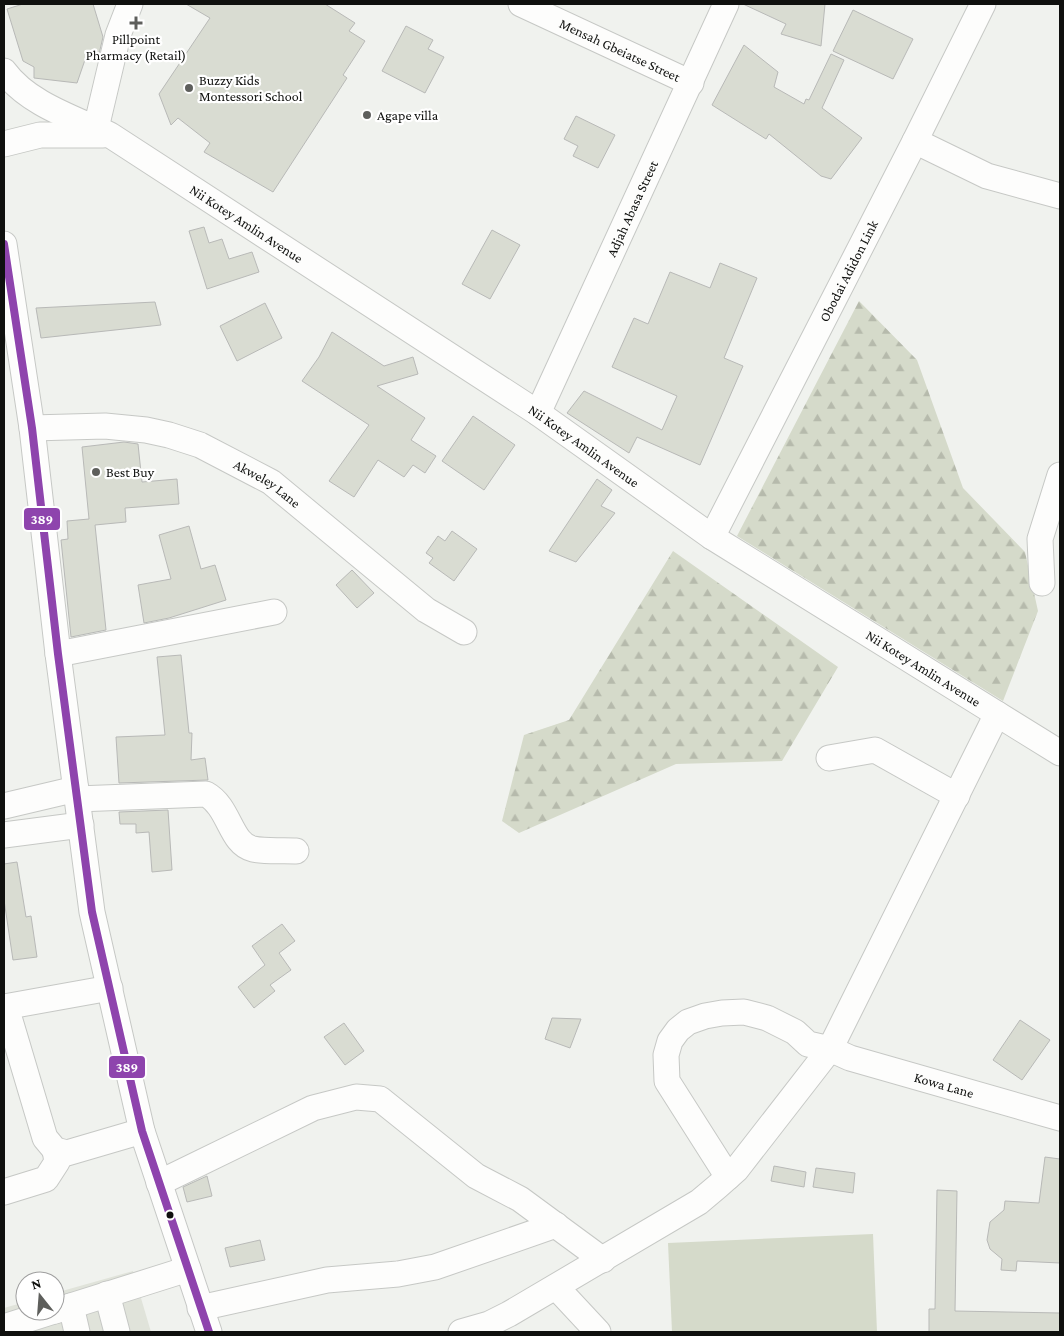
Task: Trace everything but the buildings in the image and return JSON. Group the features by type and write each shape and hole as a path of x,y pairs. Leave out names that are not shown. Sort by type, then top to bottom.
{"street":[{"path":"4,144 40,136 103,131 118,35 130,4"},
{"name":"Mensah Gbeiatse Street","path":"521,4 691,83"},
{"name":"Adjah Abasa Street","path":"538,413 726,4"},
{"name":"Obodai Adidon Link","path":"712,537 983,4"},
{"name":"Nii Kotey Amlin Avenue","path":"4,70 11,81 41,102 103,131 538,413 712,537 1060,754"},
{"path":"915,141 987,176 1060,196"},
{"path":"4,244 32,428 58,654 92,912 142,1131 209,1332"},
{"name":"Akweley Lane","path":"32,428 105,426 146,430 200,445 271,482 426,610 464,632"},
{"path":"1042,583 1040,539 1060,475"},
{"path":"58,654 274,612"},
{"path":"461,1332 489,1324 557,1288 699,1202 728,1177 748,1155 830,1049 997,714"},
{"path":"829,758 875,750 957,796"},
{"path":"4,806 76,794 206,794 216,800 221,806 236,837 244,846 253,849 296,851"},
{"path":"4,835 81,825"},
{"path":"61,1152 45,1138 5,1007 110,988"},
{"name":"Kowa Lane","path":"728,1177 667,1080 666,1055 670,1041 678,1030 688,1022 705,1016 744,1012 767,1018 795,1032 808,1044 830,1049 850,1058 1060,1118"},
{"path":"159,1183 313,1108 356,1097 380,1098 476,1176 520,1199 603,1260"},
{"path":"61,1152 142,1131"},
{"path":"4,1192 46,1179 61,1152"},
{"path":"200,1308 327,1280 398,1274 435,1267 556,1225"},
{"path":"65,1307 188,1269"},
{"path":"557,1288 598,1332"},
{"path":"107,1294 117,1332"},
{"path":"65,1315 78,1332"},
{"path":"4,1327 23,1321"}],"shaded area":[{"path":"133,1271 151,1332 4,1332 4,1308 15,1305 15,1321 65,1321 65,1290"}],"green space":[{"path":"859,301 917,360 963,488 1025,552 1038,611 1003,701 737,536"},
{"path":"673,551 838,667 782,761 676,764 519,833 502,821 524,735 569,720"},
{"path":"873,1234 877,1332 672,1332 668,1243"}],"transit line":[{"name":"389","path":"4,244 32,428 58,654 92,912 142,1131 209,1332"}],"place":[{"name":"Pillpoint Pharmacy (Retail)","path":"136,23"},
{"name":"Buzzy Kids Montessori School","path":"189,88"},
{"name":"Agape villa","path":"367,115"},
{"name":"Best Buy","path":"96,472"}]}
